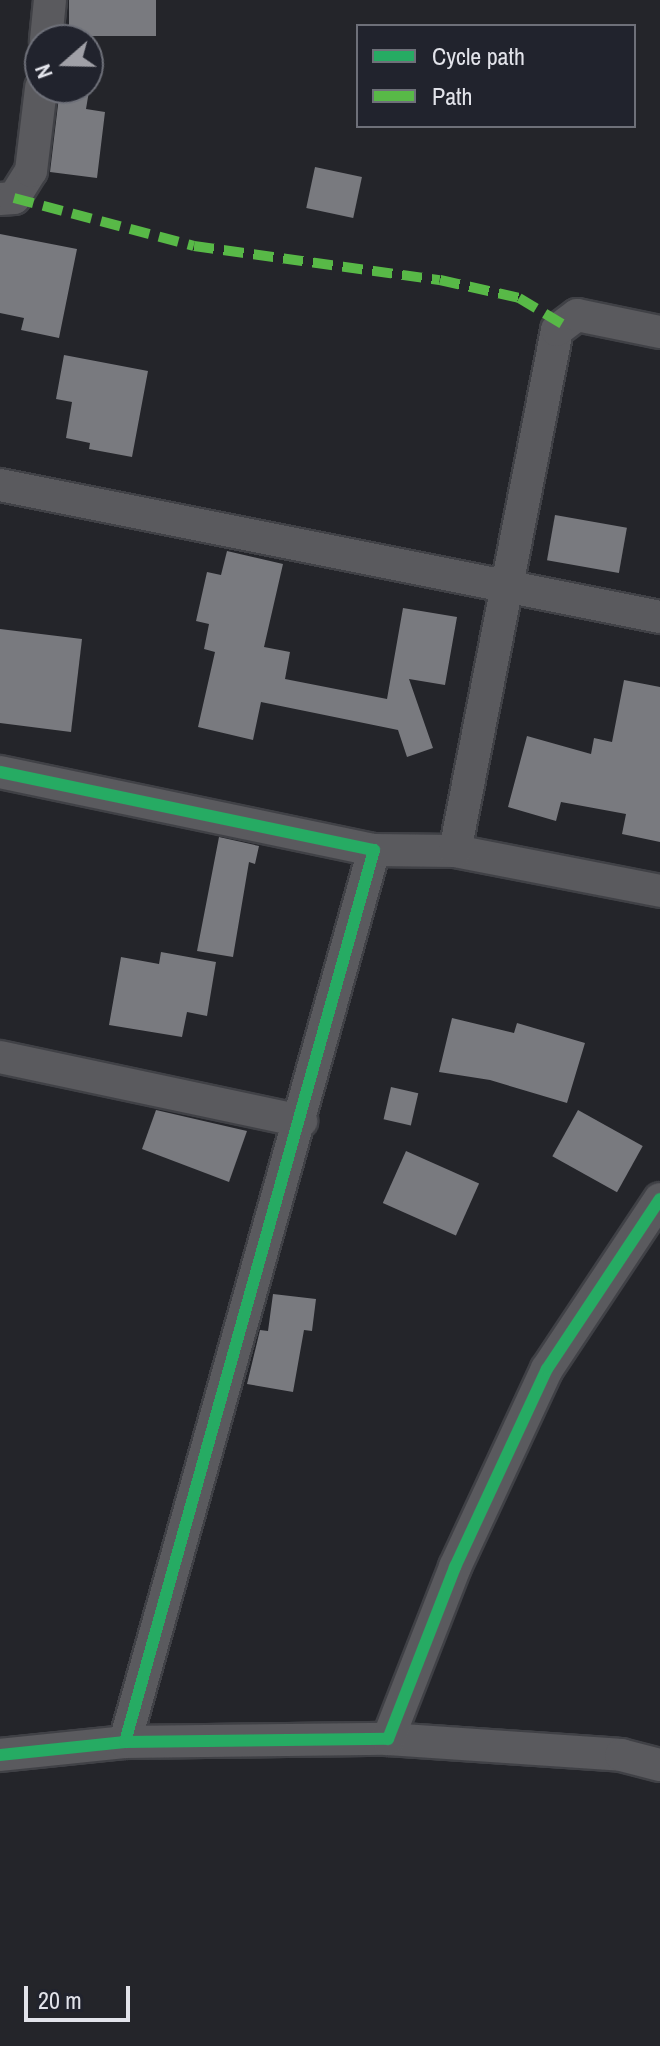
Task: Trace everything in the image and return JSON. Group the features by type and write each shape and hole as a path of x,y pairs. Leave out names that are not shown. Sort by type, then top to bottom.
{"street":[{"path":"48,24 50,0"},
{"path":"0,199 14,198 31,171 39,104"},
{"path":"455,851 557,330 577,315 660,332"},
{"path":"0,485 660,617"},
{"path":"0,772 374,850 455,851 660,891"},
{"path":"125,1742 301,1121 374,850"},
{"path":"0,1057 301,1121"},
{"path":"388,1739 455,1567 547,1369 660,1199"},
{"path":"0,1755 125,1742 388,1739 621,1755 660,1765"}],"building":[{"path":"69,0 156,0 156,36 104,36 104,24 69,24"},
{"path":"58,104 87,104 86,109 105,112 97,178 50,172"},
{"path":"315,167 362,177 353,218 306,208"},
{"path":"0,234 77,249 59,338 21,330 24,318 0,313"},
{"path":"64,355 148,371 132,457 89,449 90,443 66,438 72,402 56,399"},
{"path":"555,515 627,528 619,573 547,560"},
{"path":"227,551 283,564 264,647 290,652 285,679 387,699 403,608 457,617 445,685 409,679 433,748 407,757 398,730 261,702 253,740 198,727 215,652 204,649 209,624 196,621 207,572 221,575"},
{"path":"0,629 82,639 71,732 0,723"},
{"path":"624,680 660,687 660,842 622,834 626,814 561,802 556,821 508,807 527,736 591,754 594,738 612,742"},
{"path":"219,837 259,846 255,864 249,862 233,957 197,951"},
{"path":"161,952 216,962 207,1016 187,1012 182,1037 109,1025 121,957 159,964"},
{"path":"452,1018 514,1033 517,1023 585,1043 567,1103 490,1080 439,1072"},
{"path":"391,1087 418,1093 411,1125 384,1119"},
{"path":"156,1110 247,1131 229,1182 142,1149"},
{"path":"578,1110 643,1146 617,1192 552,1156"},
{"path":"406,1151 479,1184 456,1236 383,1203"},
{"path":"273,1294 316,1299 312,1331 304,1330 293,1392 247,1384 260,1330 268,1331"}],"marked path":[{"path":"14,198 194,246 440,280 519,298 564,325"}],"cycle path":[{"path":"0,772 374,850 125,1742 0,1755"},
{"path":"125,1742 388,1739 455,1567 547,1369 660,1199"}]}
